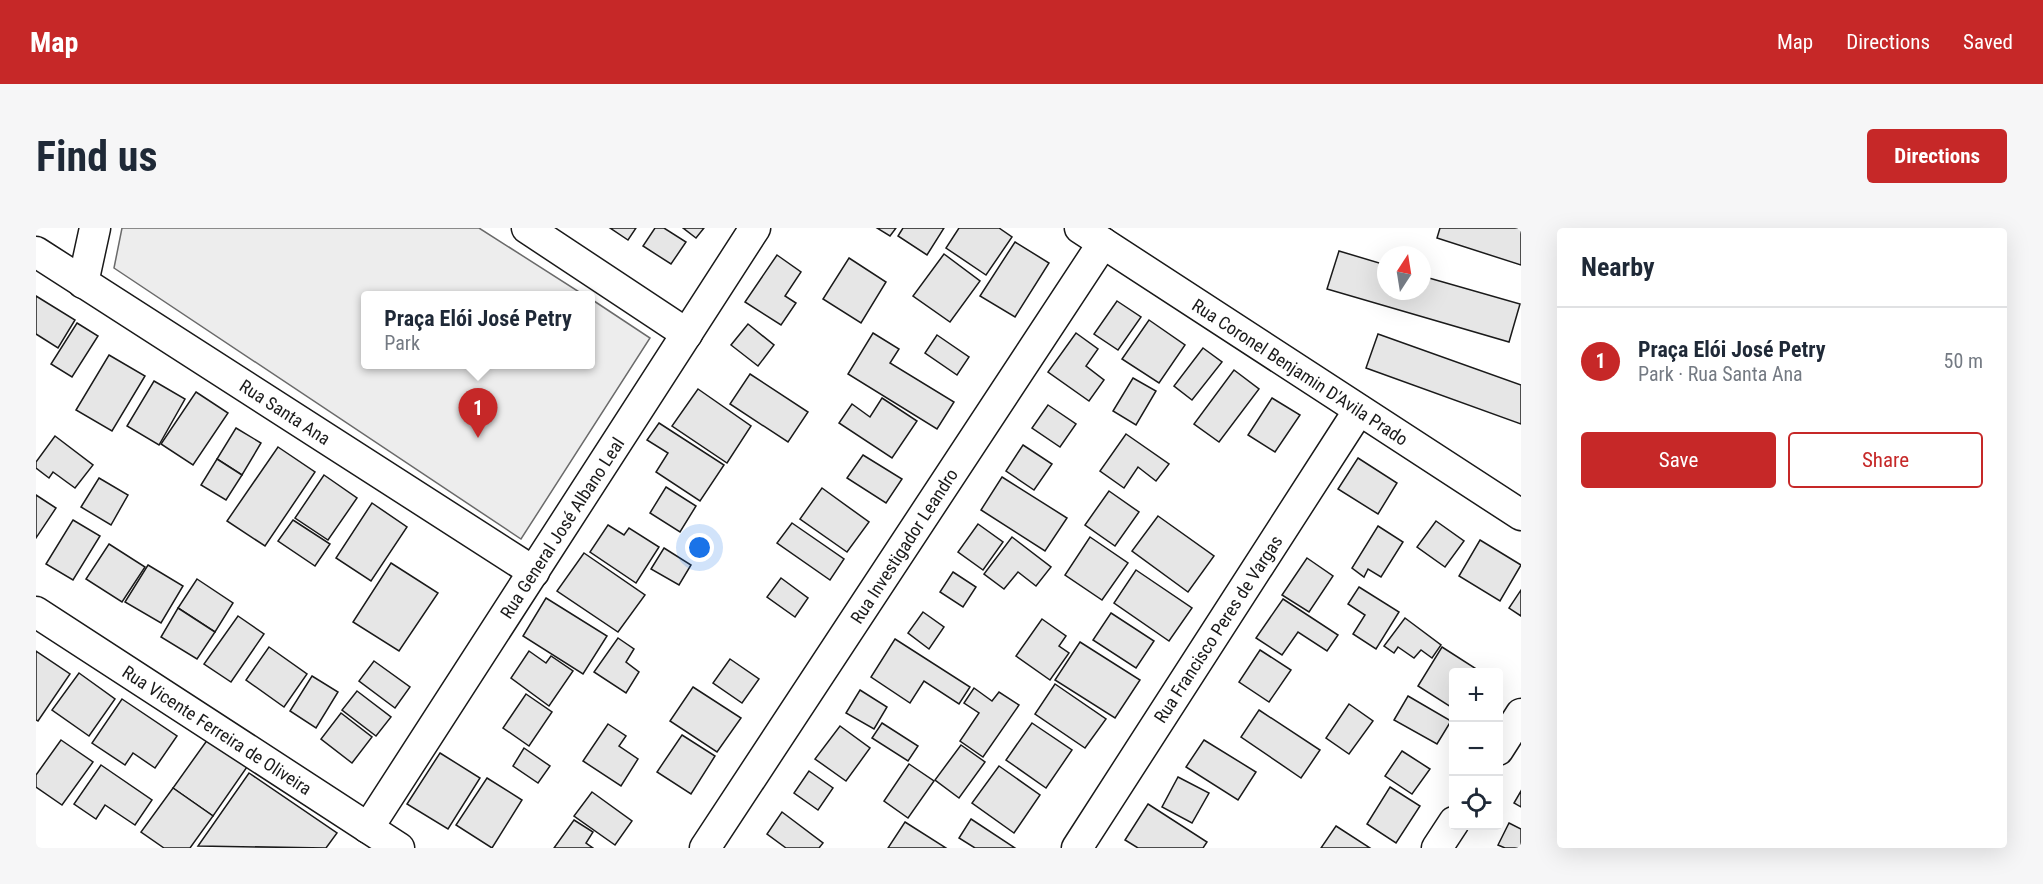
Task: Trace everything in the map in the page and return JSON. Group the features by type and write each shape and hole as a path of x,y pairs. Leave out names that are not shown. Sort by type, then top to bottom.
{"street":[{"path":"83,283 95,228"},
{"path":"527,228 687,334"},
{"name":"Rua General José Albano Leal","path":"368,828 755,228"},
{"name":"Rua Coronel Benjamin D'Avila Prado","path":"1092,236 1521,515"},
{"name":"Rua Investigador Leandro","path":"705,848 1092,236"},
{"name":"Rua Santa Ana","path":"36,252 534,572"},
{"name":"Rua Francisco Peres de Vargas","path":"1077,848 1359,410"},
{"name":"Rua Vicente Ferreira de Oliveira","path":"36,612 399,848"},
{"path":"1503,742 1521,714"},
{"path":"1437,848 1449,830"}],"shaded area":[{"path":"122,228 479,228 578,291 361,291 361,369 595,369 595,302 650,338 521,539 114,268"}],"building":[{"path":"610,228 636,228 628,240"},
{"path":"655,228 664,228 686,242 671,264 643,246"},
{"path":"683,228 704,228 696,238"},
{"path":"877,228 896,228 890,236"},
{"path":"903,228 944,228 927,255 898,236"},
{"path":"959,228 999,228 1012,237 986,275 946,248"},
{"path":"1440,228 1521,228 1521,265 1437,238"},
{"path":"1015,242 1049,263 1015,317 980,296"},
{"path":"1339,251 1377,262 1377,300 1431,300 1431,279 1520,304 1509,342 1327,289"},
{"path":"944,254 980,281 950,322 913,296"},
{"path":"777,255 801,272 785,296 796,303 781,325 745,302"},
{"path":"849,258 886,282 861,323 823,299"},
{"path":"36,296 75,320 58,348 36,334"},
{"path":"1117,301 1141,317 1118,350 1094,334"},
{"path":"1149,320 1185,345 1159,383 1122,359"},
{"path":"77,323 98,336 72,377 51,364"},
{"path":"748,324 774,345 758,366 731,345"},
{"path":"873,333 899,349 890,363 954,402 937,429 848,374"},
{"path":"1076,333 1098,349 1086,366 1104,380 1089,401 1048,372"},
{"path":"1378,334 1521,385 1521,424 1366,368"},
{"path":"937,335 969,357 957,375 925,353"},
{"path":"1203,348 1222,362 1192,400 1174,386"},
{"path":"109,355 145,376 112,431 76,410"},
{"path":"1234,370 1259,389 1219,442 1194,424"},
{"path":"750,374 808,412 788,442 730,404"},
{"path":"1133,378 1156,391 1136,425 1113,411"},
{"path":"154,381 185,399 159,445 127,426"},
{"path":"698,389 751,426 727,463 672,426"},
{"path":"196,392 228,413 193,465 161,444"},
{"path":"882,398 917,421 892,458 839,423 852,404 870,417"},
{"path":"1272,398 1300,415 1275,452 1248,435"},
{"path":"1048,405 1076,424 1060,447 1032,428"},
{"path":"659,423 724,465 700,501 656,472 668,453 647,440"},
{"path":"236,428 261,443 242,475 217,459"},
{"path":"1126,434 1169,464 1156,481 1138,467 1124,488 1100,471"},
{"path":"55,436 93,465 75,488 53,472 49,478 36,468 36,462"},
{"path":"1023,445 1052,464 1034,490 1006,471"},
{"path":"278,447 315,472 265,546 227,521"},
{"path":"863,455 902,479 886,503 847,478"},
{"path":"1358,458 1397,483 1378,514 1338,489"},
{"path":"217,459 242,475 226,500 201,485"},
{"path":"324,475 357,498 328,540 295,518"},
{"path":"1002,477 1067,518 1045,551 981,510"},
{"path":"99,478 128,495 111,525 81,507"},
{"path":"666,487 696,506 680,532 650,513"},
{"path":"822,488 869,522 847,552 800,519"},
{"path":"1109,491 1139,512 1115,546 1085,525"},
{"path":"36,495 56,508 36,538"},
{"path":"372,503 407,527 371,581 336,558"},
{"path":"1158,516 1214,556 1188,592 1132,551"},
{"path":"73,520 100,536 73,580 46,564"},
{"path":"293,520 330,544 315,566 278,541"},
{"path":"1436,521 1464,541 1445,567 1417,547"},
{"path":"792,523 844,559 830,580 777,543"},
{"path":"978,524 1003,542 983,570 958,552"},
{"path":"608,525 624,535 629,528 659,547 636,583 590,552"},
{"path":"1378,526 1403,542 1381,577 1368,569 1364,577 1352,568"},
{"path":"1012,537 1051,567 1036,586 1018,572 1004,589 984,574"},
{"path":"1090,537 1128,563 1102,600 1065,575"},
{"path":"1480,540 1521,565 1500,601 1459,576"},
{"path":"109,544 145,567 122,602 86,579"},
{"path":"664,548 691,565 679,585 651,569"},
{"path":"584,553 645,595 618,632 557,591"},
{"path":"1307,558 1333,576 1309,612 1282,595"},
{"path":"391,563 438,593 399,651 353,622"},
{"path":"148,565 183,586 161,623 125,602"},
{"path":"1136,570 1192,608 1169,641 1114,603"},
{"path":"953,572 976,587 963,607 940,592"},
{"path":"781,578 808,598 795,617 767,597"},
{"path":"197,579 233,603 215,632 178,608"},
{"path":"1359,587 1399,612 1376,649 1353,634 1365,615 1348,604"},
{"path":"1521,590 1521,616 1509,608"},
{"path":"546,598 607,636 583,674 523,636"},
{"path":"1283,599 1338,635 1327,651 1298,632 1282,655 1256,638"},
{"path":"178,608 215,632 197,659 161,637"},
{"path":"923,612 944,627 929,649 908,633"},
{"path":"1111,613 1154,641 1136,668 1093,640"},
{"path":"238,616 264,634 231,682 204,664"},
{"path":"1405,618 1441,645 1432,658 1421,650 1414,658 1398,647 1394,653 1384,646"},
{"path":"1042,619 1066,636 1059,646 1069,653 1050,680 1016,656"},
{"path":"618,638 634,649 626,662 639,672 626,693 594,672"},
{"path":"895,639 970,687 959,704 924,681 910,703 871,677"},
{"path":"1080,642 1140,680 1115,718 1055,680"},
{"path":"269,647 307,674 284,707 246,680"},
{"path":"1442,647 1475,668 1449,668 1449,706 1418,686"},
{"path":"1260,650 1291,670 1269,702 1239,682"},
{"path":"36,651 70,674 38,721 36,720"},
{"path":"529,651 546,663 551,656 573,671 549,706 511,678"},
{"path":"730,659 759,679 742,703 713,683"},
{"path":"374,661 410,687 395,708 359,681"},
{"path":"79,673 115,699 89,736 52,710"},
{"path":"312,676 338,692 316,728 290,711"},
{"path":"1055,684 1106,719 1085,748 1035,714"},
{"path":"693,687 741,718 717,752 670,721"},
{"path":"974,688 992,701 999,692 1019,705 983,757 960,741 979,713 964,703"},
{"path":"860,690 887,707 874,729 846,713"},
{"path":"357,691 391,717 376,736 342,710"},
{"path":"526,694 552,712 529,746 503,728"},
{"path":"1408,696 1449,720 1449,724 1437,744 1394,720"},
{"path":"122,699 177,736 155,768 133,753 125,765 92,743"},
{"path":"1349,704 1373,721 1349,754 1326,738"},
{"path":"1259,710 1320,750 1301,778 1241,737"},
{"path":"341,713 372,737 352,763 321,739"},
{"path":"882,723 918,746 908,761 872,738"},
{"path":"1032,723 1072,750 1046,788 1006,760"},
{"path":"608,724 626,736 619,746 638,759 621,786 583,761"},
{"path":"840,726 870,748 846,781 815,759"},
{"path":"682,735 715,756 691,794 657,772"},
{"path":"208,739 247,767 213,816 173,788"},
{"path":"61,740 93,762 62,805 36,787 36,775"},
{"path":"1204,740 1256,772 1238,800 1186,767"},
{"path":"961,745 985,762 959,798 935,780"},
{"path":"524,748 550,766 538,783 513,766"},
{"path":"1402,751 1430,769 1412,794 1385,776"},
{"path":"440,753 480,778 448,829 407,804"},
{"path":"909,764 934,781 908,818 884,801"},
{"path":"101,765 152,800 135,825 105,805 96,819 74,804"},
{"path":"999,766 1040,795 1014,833 972,803"},
{"path":"809,771 833,788 818,810 794,793"},
{"path":"249,773 337,833 326,848 198,846"},
{"path":"1178,777 1209,793 1192,823 1162,807"},
{"path":"487,778 522,800 492,848 456,825"},
{"path":"1390,787 1420,806 1396,843 1367,824"},
{"path":"173,788 213,816 190,848 164,848 141,832"},
{"path":"1521,791 1521,807 1514,803"},
{"path":"592,792 632,821 615,845 574,816"},
{"path":"1148,804 1207,842 1203,848 1138,848 1125,840"},
{"path":"782,812 823,843 819,848 786,848 767,834"},
{"path":"971,819 1015,848 975,848 959,838"},
{"path":"574,820 593,832 586,843 593,848 554,848"},
{"path":"905,822 946,848 888,848"},
{"path":"1509,823 1521,829 1521,848 1505,848 1498,845"},
{"path":"1336,826 1370,848 1321,848"}],"place":[{"name":"Praça Elói José Petry","path":"478,438"}]}
